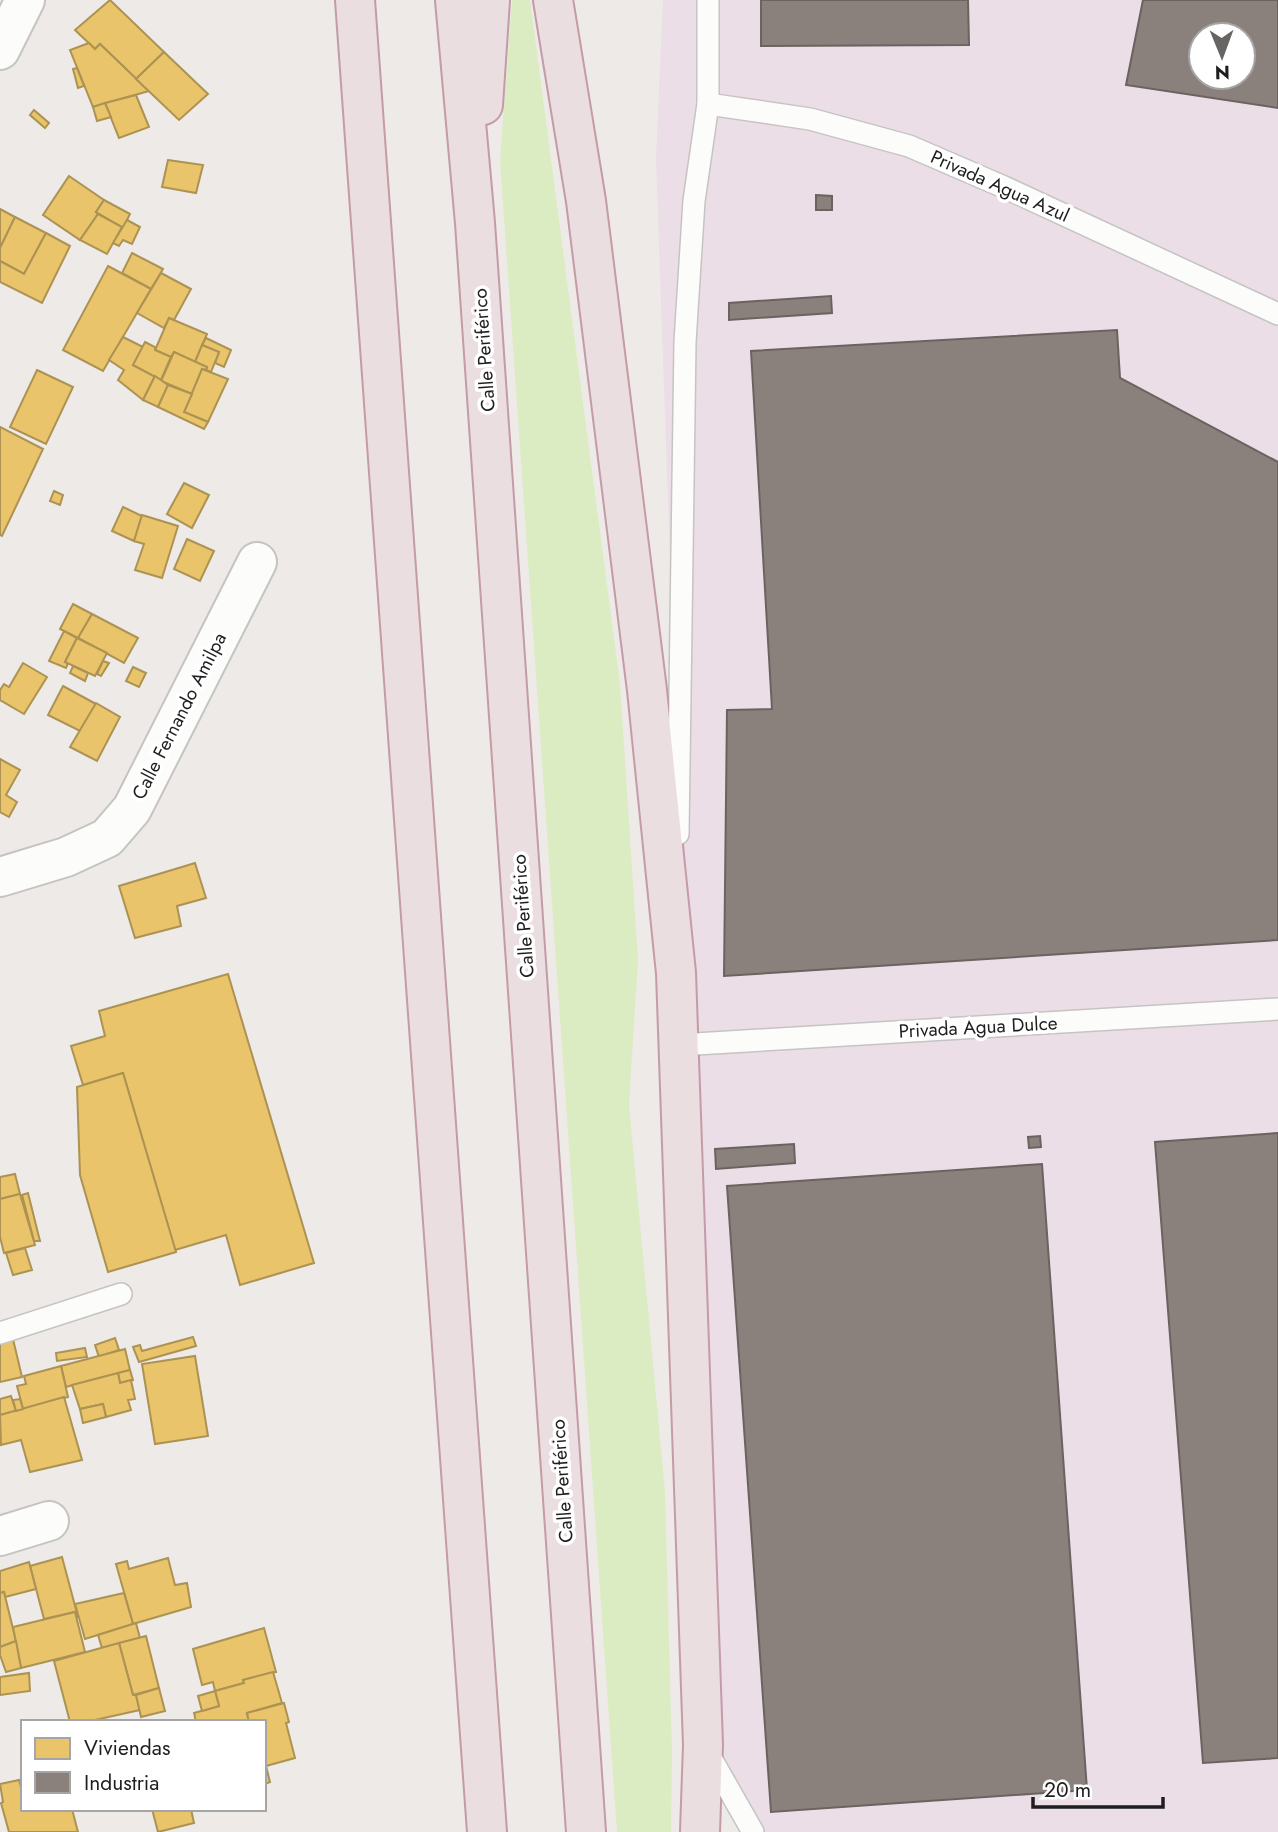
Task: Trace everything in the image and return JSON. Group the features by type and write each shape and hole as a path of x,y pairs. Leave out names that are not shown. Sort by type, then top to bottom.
{"highway":[{"name":"Calle Periférico","path":"454,0 475,223 586,1832"},
{"path":"475,223 490,0"},
{"path":"553,0 590,228 647,690 676,973 703,1745 700,1832"},
{"path":"355,4 487,1832"}],"street":[{"path":"0,50 25,0"},
{"name":"Calle Fernando Amilpa","path":"0,877 66,857 107,838 132,809 257,562"},
{"path":"0,1536 49,1521"}],"lane":[{"path":"676,973 685,342 694,201 708,104 708,0"},
{"name":"Privada Agua Azul","path":"708,104 810,119 909,146 1278,314"},
{"name":"Privada Agua Dulce","path":"679,1045 1278,1009"},
{"path":"0,1333 121,1294"},
{"path":"703,1745 753,1832"}],"shaded area":[{"path":"663,0 1278,0 1278,1832 758,1832 724,1761 687,1043 656,159"}],"green space":[{"path":"512,0 530,0 620,684 638,960 629,1105 665,1492 672,1754 671,1832 617,1832 500,161"}],"building: Viviendas":[{"path":"110,0 164,52 136,79 100,44 95,49 75,30"},
{"path":"89,43 95,49 100,44 149,91 93,107 70,50"},
{"path":"164,52 208,94 179,120 136,79"},
{"path":"77,68 84,86 78,88 73,69"},
{"path":"136,95 149,127 119,138 105,103"},
{"path":"105,103 111,117 97,121 93,107"},
{"path":"34,110 49,123 45,128 30,115"},
{"path":"168,160 203,165 196,193 162,187"},
{"path":"69,176 104,200 80,240 43,215"},
{"path":"104,200 130,214 123,228 96,212"},
{"path":"0,209 15,217 0,248"},
{"path":"98,214 122,227 107,254 80,240"},
{"path":"15,217 46,233 24,274 0,261 0,248"},
{"path":"127,220 140,227 132,244 123,240 119,246 113,243"},
{"path":"46,233 70,246 42,303 0,282 0,261 24,274"},
{"path":"132,253 163,269 151,289 122,273"},
{"path":"108,266 151,289 103,371 63,350"},
{"path":"161,273 191,289 174,320 169,318 164,328 137,313"},
{"path":"169,318 207,334 195,362 174,352 171,357 155,350"},
{"path":"123,337 143,347 133,365 155,376 143,400 118,380 124,370 109,360"},
{"path":"206,338 231,350 224,367 215,363 219,352 202,345"},
{"path":"145,342 171,357 161,380 133,365"},
{"path":"202,345 219,352 211,372 206,370 207,367 195,362"},
{"path":"174,352 207,367 206,370 202,369 192,394 161,381"},
{"path":"202,369 228,379 208,422 184,412"},
{"path":"37,370 73,387 46,444 10,427"},
{"path":"155,376 168,385 158,407 143,400"},
{"path":"168,385 192,394 184,412 208,422 204,429 158,407"},
{"path":"0,427 43,449 2,536 0,535"},
{"path":"184,483 209,495 192,528 167,514"},
{"path":"54,491 63,495 60,505 50,501"},
{"path":"123,507 142,516 134,541 112,531"},
{"path":"142,515 178,526 162,578 135,570 144,544 134,541"},
{"path":"187,539 214,551 200,581 174,569"},
{"path":"73,604 92,614 78,638 60,629"},
{"path":"92,614 138,638 124,663 78,638"},
{"path":"64,631 77,638 65,662 68,663 66,668 49,661"},
{"path":"77,638 107,653 95,676 65,662"},
{"path":"103,661 109,663 101,676 97,674"},
{"path":"23,663 47,677 24,714 0,700 0,690 4,684 9,687"},
{"path":"73,666 88,673 85,681 70,673"},
{"path":"133,667 146,673 139,687 126,681"},
{"path":"63,686 96,704 80,731 48,715"},
{"path":"96,703 120,717 97,761 70,747"},
{"path":"0,759 20,770 6,795 17,802 9,817 0,812"},
{"path":"195,863 206,898 177,906 181,926 135,938 119,886"},
{"path":"228,974 314,1263 240,1285 226,1235 175,1250 123,1073 83,1085 71,1046 105,1036 99,1011"},
{"path":"123,1073 176,1252 108,1272 80,1175 77,1087"},
{"path":"15,1174 20,1194 0,1199 0,1177"},
{"path":"28,1193 40,1241 34,1241 22,1195"},
{"path":"20,1194 35,1245 4,1253 0,1237 0,1199"},
{"path":"25,1248 32,1270 13,1275 6,1253"},
{"path":"193,1337 196,1346 139,1362 133,1347 140,1345 142,1351"},
{"path":"115,1338 119,1350 99,1357 95,1345"},
{"path":"13,1339 22,1377 0,1382 0,1342"},
{"path":"85,1348 87,1357 57,1361 56,1353"},
{"path":"125,1349 130,1370 66,1387 61,1366"},
{"path":"195,1356 208,1436 155,1444 142,1364"},
{"path":"61,1366 68,1397 23,1409 17,1386 26,1384 24,1376"},
{"path":"130,1370 133,1380 120,1383 118,1373"},
{"path":"118,1373 120,1383 131,1380 135,1399 128,1400 131,1410 106,1417 103,1404 80,1409 72,1385"},
{"path":"11,1396 16,1411 0,1415 0,1399"},
{"path":"64,1397 82,1460 30,1472 21,1440 1,1445 0,1415"},
{"path":"20,1399 23,1409 16,1411 13,1400"},
{"path":"103,1404 106,1417 83,1423 80,1409"},
{"path":"62,1557 78,1617 75,1612 44,1619 30,1566"},
{"path":"168,1558 175,1585 187,1583 191,1607 133,1624 116,1564 127,1561 129,1569"},
{"path":"29,1562 36,1589 5,1597 4,1592 0,1591 0,1571"},
{"path":"4,1592 16,1641 0,1647 0,1593"},
{"path":"124,1593 133,1624 85,1639 75,1604"},
{"path":"75,1612 85,1652 21,1668 13,1627"},
{"path":"136,1623 140,1638 102,1648 98,1635"},
{"path":"264,1628 276,1672 243,1680 244,1683 215,1691 213,1682 202,1685 193,1649"},
{"path":"146,1636 159,1688 133,1695 119,1643"},
{"path":"16,1641 21,1668 6,1672 0,1647"},
{"path":"119,1643 133,1695 136,1695 140,1710 95,1720 69,1720 54,1661"},
{"path":"273,1672 282,1703 247,1713 249,1720 196,1720 194,1713 219,1706 215,1691 244,1683 243,1680"},
{"path":"29,1673 30,1691 0,1695 0,1677"},
{"path":"159,1688 165,1711 141,1717 136,1695"},
{"path":"215,1691 219,1706 202,1711 198,1696"},
{"path":"284,1703 295,1758 266,1766 266,1720 249,1720 247,1713"},
{"path":"266,1766 270,1782 266,1783"},
{"path":"19,1780 21,1811 73,1811 78,1832 9,1832 1,1803 0,1784"},
{"path":"153,1811 191,1811 194,1823 158,1832"}],"building: Industria":[{"path":"761,0 968,0 969,45 761,46"},
{"path":"1143,0 1278,0 1278,108 1126,85"},
{"path":"816,195 832,196 832,210 816,210"},
{"path":"831,296 832,313 729,320 729,303"},
{"path":"1117,330 1120,378 1278,462 1278,940 724,976 727,710 772,709 751,351"},
{"path":"1278,1133 1278,1758 1203,1763 1155,1142"},
{"path":"1040,1136 1041,1147 1029,1148 1028,1137"},
{"path":"794,1144 795,1163 716,1169 715,1149"},
{"path":"1042,1164 1087,1790 771,1812 727,1186"}]}
